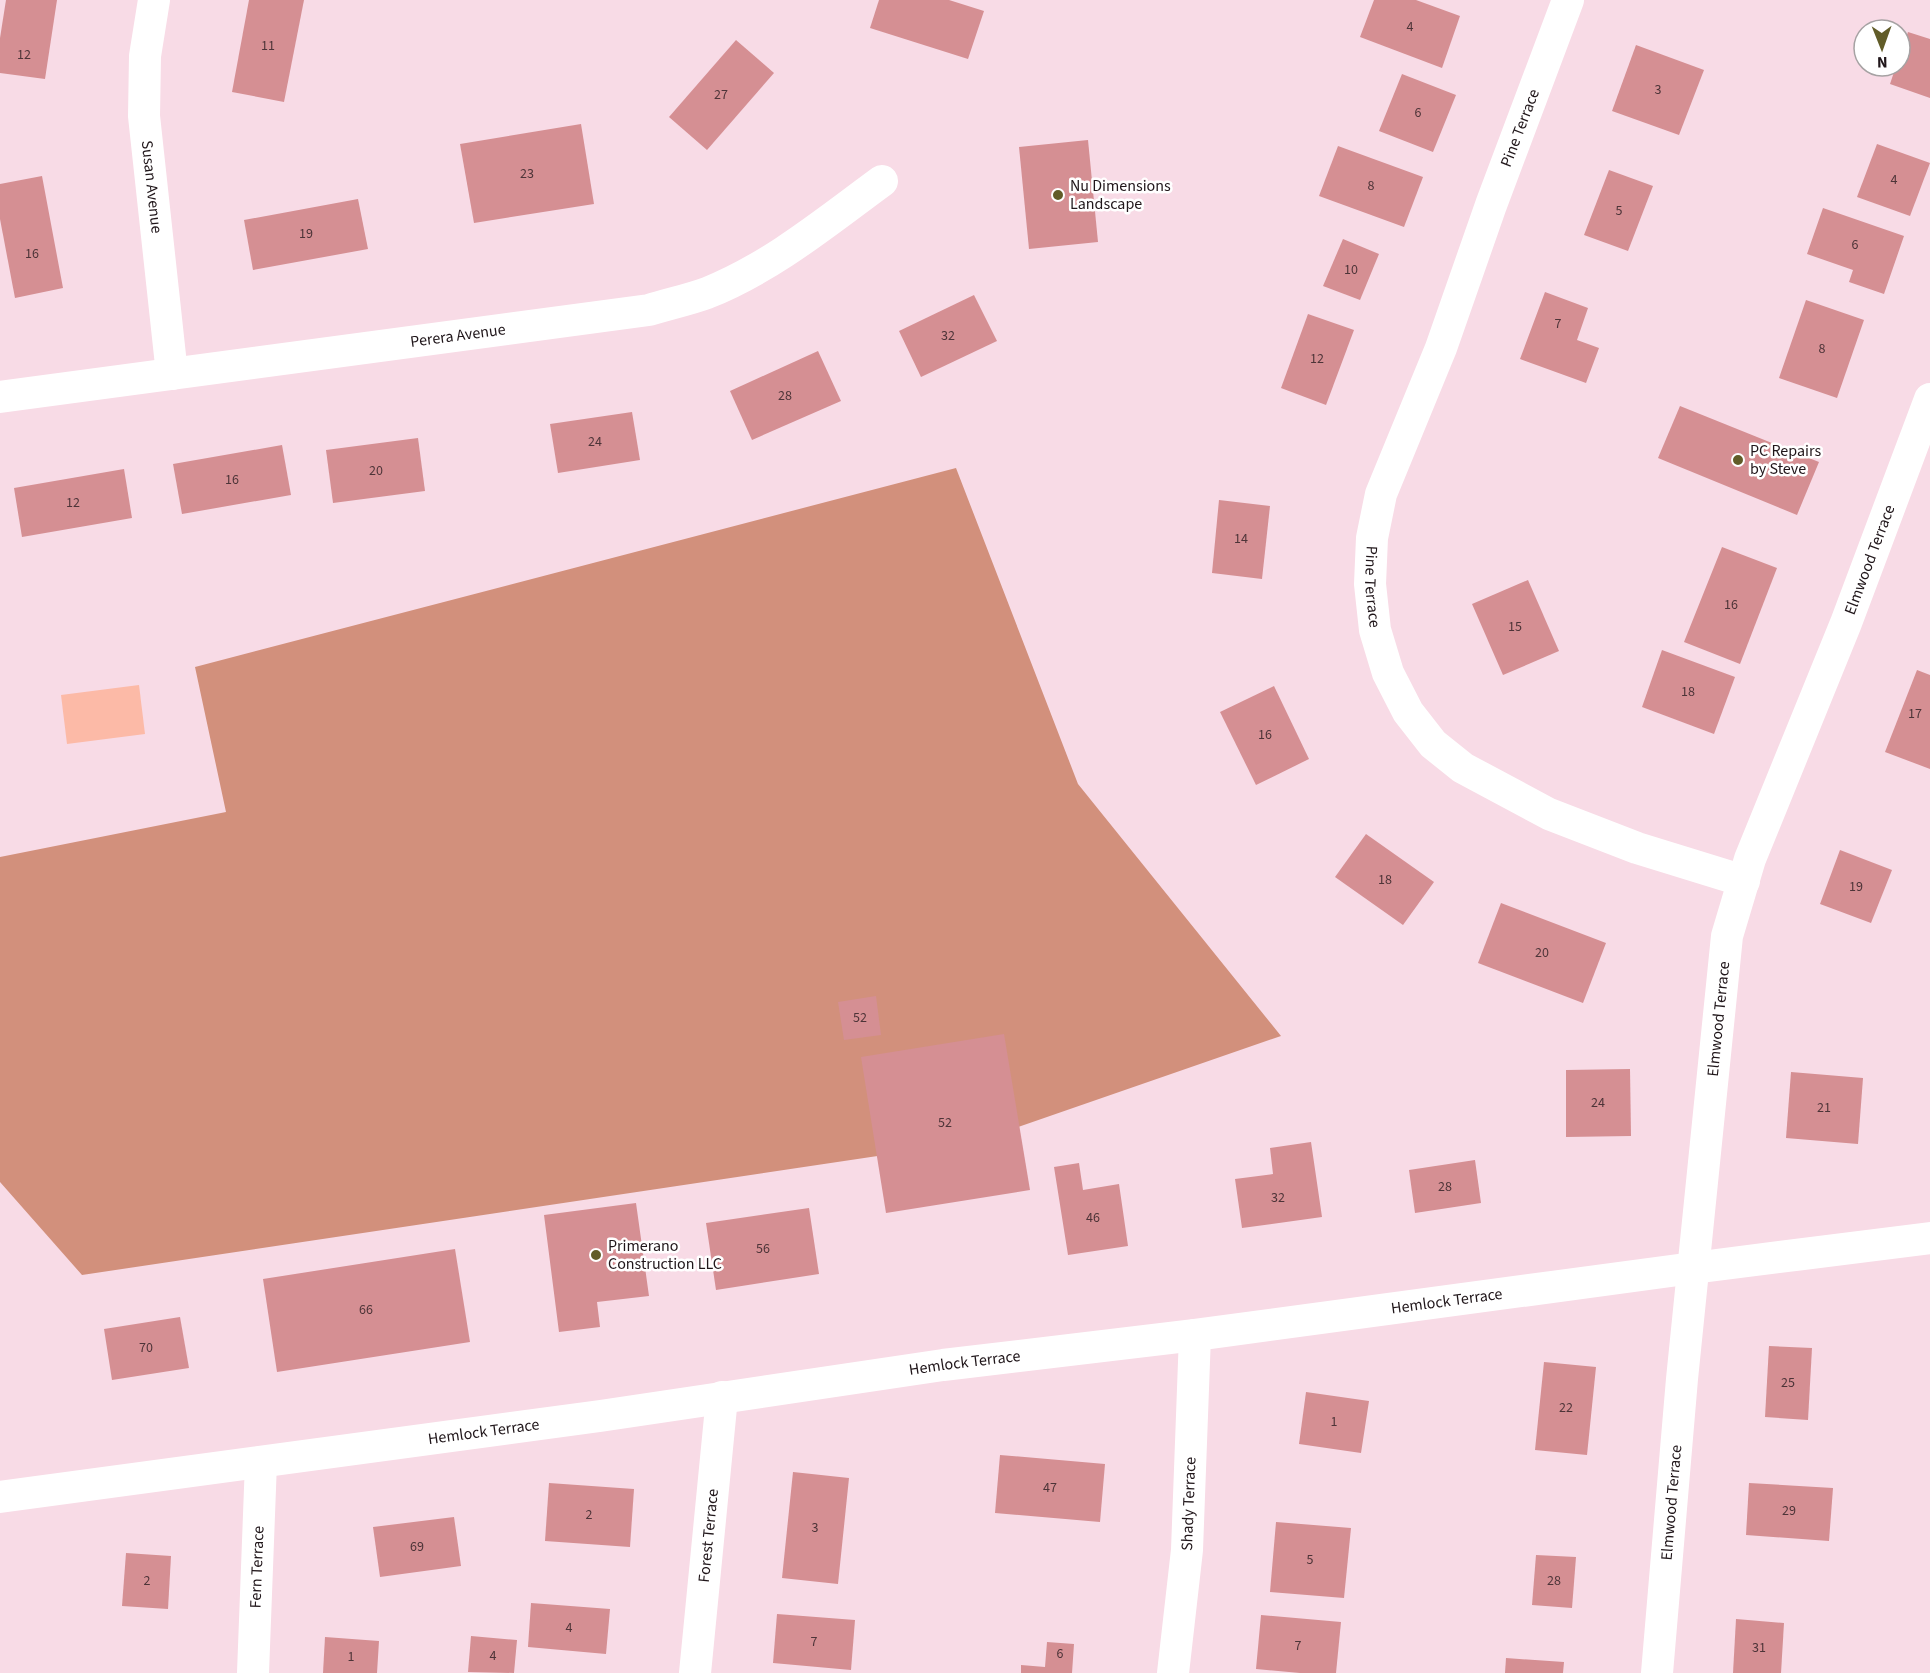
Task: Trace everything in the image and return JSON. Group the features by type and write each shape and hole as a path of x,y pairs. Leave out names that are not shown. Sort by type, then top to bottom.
{"street":[{"name":"Susan Avenue","path":"154,0 145,56 144,116 172,374"},
{"name":"Pine Terrace","path":"1568,0 1491,205 1441,348 1381,494 1372,538 1370,584 1375,630 1388,673 1408,712 1433,744 1463,768 1550,814 1636,848 1744,881"},
{"name":"Perera Avenue","path":"0,397 649,310 706,293 761,267 882,181"},
{"name":"Elmwood Terrace","path":"1657,1673 1681,1391 1727,936 1750,859 1846,623 1930,399"},
{"name":"Hemlock Terrace","path":"0,1497 943,1365 1196,1335 1930,1238"},
{"name":"Shady Terrace","path":"1173,1673 1187,1550 1196,1335"},
{"name":"Forest Terrace","path":"695,1673 722,1397"},
{"name":"Fern Terrace","path":"253,1673 261,1462"}],"shaded area":[{"path":"956,468 1078,784 1281,1036 978,1141 82,1275 0,1182 0,857 226,812 195,667"},
{"path":"139,685 145,734 67,744 61,695"}],"building":[{"path":"6,0 57,0 45,79 0,73 0,38"},
{"path":"249,0 304,0 284,102 232,92"},
{"path":"879,0 949,0 984,11 968,59 870,28"},
{"path":"1374,0 1416,0 1460,16 1442,68 1360,37"},
{"path":"1912,33 1930,39 1930,98 1890,84 1892,78 1912,78"},
{"path":"736,40 774,73 707,150 669,117"},
{"path":"1636,45 1704,70 1679,135 1612,111"},
{"path":"1402,74 1456,95 1433,152 1379,131"},
{"path":"581,124 594,204 474,223 460,144"},
{"name":"Nu Dimensions Landscape","path":"1088,140 1098,242 1029,249 1019,147"},
{"path":"1877,144 1930,163 1910,216 1857,197"},
{"path":"1338,146 1423,177 1404,227 1319,196"},
{"path":"1609,170 1653,186 1628,251 1584,235"},
{"path":"42,176 63,288 15,298 0,219 0,184"},
{"path":"358,199 368,249 253,270 244,220"},
{"path":"1823,208 1904,236 1884,294 1849,282 1853,270 1807,254"},
{"path":"1343,239 1379,254 1360,300 1323,286"},
{"path":"1545,292 1588,308 1577,340 1599,348 1586,383 1520,359"},
{"path":"974,295 997,341 921,377 899,331"},
{"path":"1806,300 1864,320 1837,398 1779,378"},
{"path":"1308,314 1354,330 1326,405 1281,388"},
{"path":"818,351 841,401 752,440 730,391"},
{"name":"PC Repairs by Steve","path":"1680,406 1819,462 1797,515 1658,458"},
{"path":"632,412 640,460 558,473 550,424"},
{"path":"418,438 425,491 333,503 326,450"},
{"path":"282,445 291,495 182,514 173,464"},
{"path":"124,469 132,518 22,537 14,488"},
{"path":"1219,500 1270,506 1262,579 1212,573"},
{"path":"1722,547 1777,568 1740,664 1684,642"},
{"path":"1528,580 1559,651 1503,675 1472,604"},
{"path":"1662,650 1735,677 1714,734 1642,707"},
{"path":"1917,670 1930,675 1930,769 1885,752"},
{"path":"1274,686 1309,759 1256,785 1220,712"},
{"path":"1366,834 1434,882 1403,925 1335,877"},
{"path":"1840,850 1892,870 1871,923 1820,904"},
{"path":"1501,903 1606,943 1583,1003 1478,963"},
{"path":"876,996 881,1035 844,1040 838,1002"},
{"path":"1004,1034 1030,1190 886,1213 861,1057"},
{"path":"1630,1069 1631,1136 1566,1137 1566,1070"},
{"path":"1791,1072 1863,1078 1858,1144 1786,1138"},
{"path":"1311,1142 1322,1217 1242,1228 1235,1179 1273,1174 1270,1148"},
{"path":"1475,1160 1481,1203 1415,1213 1409,1170"},
{"path":"1079,1163 1083,1190 1119,1184 1128,1246 1068,1255 1054,1167"},
{"name":"Primerano Construction LLC","path":"636,1203 649,1296 597,1302 600,1327 559,1332 544,1215"},
{"path":"809,1208 819,1274 716,1290 706,1223"},
{"path":"455,1249 470,1342 277,1372 263,1279"},
{"path":"180,1317 189,1368 112,1380 104,1329"},
{"path":"1769,1346 1812,1348 1808,1420 1765,1417"},
{"path":"1544,1362 1596,1367 1587,1455 1535,1450"},
{"path":"1306,1392 1369,1401 1361,1453 1299,1444"},
{"path":"1000,1455 1105,1464 1100,1522 995,1513"},
{"path":"793,1472 849,1478 838,1584 782,1578"},
{"path":"549,1483 634,1489 630,1547 545,1541"},
{"path":"1749,1483 1833,1488 1829,1541 1746,1535"},
{"path":"454,1517 461,1566 380,1577 373,1527"},
{"path":"1276,1522 1351,1528 1344,1598 1270,1592"},
{"path":"126,1553 171,1556 168,1609 122,1606"},
{"path":"1536,1555 1576,1557 1572,1608 1532,1605"},
{"path":"531,1603 610,1609 606,1654 528,1647"},
{"path":"777,1614 855,1620 851,1670 773,1663"},
{"path":"1261,1615 1341,1622 1336,1673 1256,1669"},
{"path":"1736,1619 1784,1623 1781,1673 1733,1673"},
{"path":"471,1636 517,1640 514,1673 468,1672"},
{"path":"325,1637 379,1641 377,1673 323,1673"},
{"path":"1047,1642 1074,1644 1072,1673 1021,1673 1021,1665 1045,1667"},
{"path":"1506,1658 1564,1662 1563,1673 1505,1673"}],"place":[{"name":"Nu Dimensions Landscape","path":"1058,195"},
{"name":"PC Repairs by Steve","path":"1738,460"},
{"name":"Primerano Construction LLC","path":"596,1255"}]}
